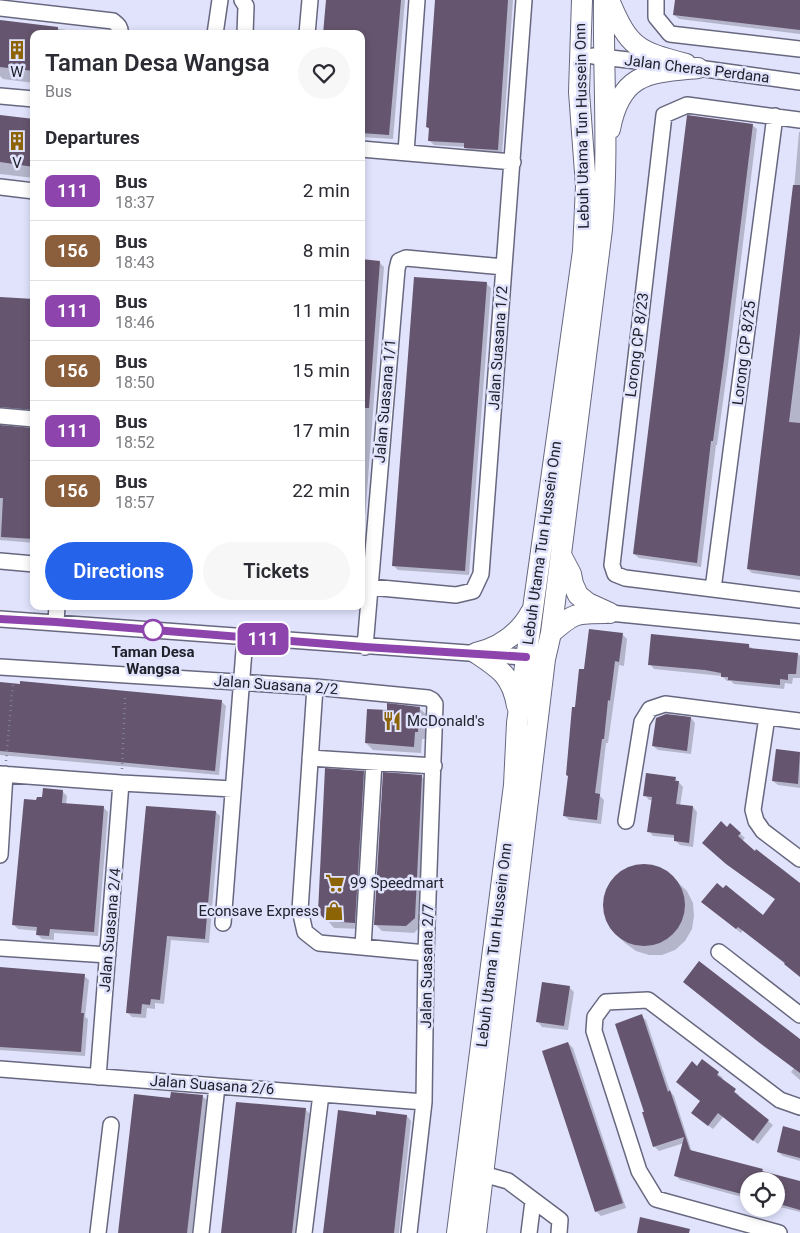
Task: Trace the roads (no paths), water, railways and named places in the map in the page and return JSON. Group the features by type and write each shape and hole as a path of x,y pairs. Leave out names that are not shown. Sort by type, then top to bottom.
{"main road":[{"name":"Lebuh Utama Tun Hussein Onn","path":"476,1233 536,658 534,607 583,250 586,186 580,92 582,0"},
{"path":"583,127 586,120 586,73 588,65 598,57 589,52 586,44 588,0"},
{"name":"Lebuh Utama Tun Hussein Onn","path":"457,1233 514,785 518,712 536,658 551,633 602,229 606,153 598,57 604,0"},
{"path":"609,0 628,38 642,50 698,68"},
{"path":"606,153 611,125 621,98 630,86 640,78 654,72 698,68"},
{"path":"561,555 578,595 588,603 610,613"},
{"path":"476,653 497,646 511,637 522,626 534,607"},
{"path":"551,633 569,618 581,613 610,613"},
{"path":"476,653 498,668 511,682 516,696 518,712"}],"street":[{"path":"216,30 220,0"},
{"path":"242,0 246,6 245,30"},
{"path":"307,30 310,0"},
{"path":"406,152 417,0"},
{"name":"Jalan Suasana 1/2","path":"370,587 456,595 473,590 481,574 524,0"},
{"path":"656,0 656,17 670,34 800,49"},
{"path":"0,8 32,6 113,22 118,24 121,30"},
{"name":"Jalan Cheras Perdana","path":"598,57 800,82"},
{"path":"0,96 30,100"},
{"name":"Lorong CP 8/23","path":"714,589 625,578 614,574 612,565 664,116 687,105 775,116"},
{"path":"775,116 800,120"},
{"name":"Lorong CP 8/25","path":"714,589 775,116"},
{"path":"365,148 513,162"},
{"path":"0,187 30,191"},
{"name":"Jalan Suasana 1/1","path":"365,647 398,261 406,258 504,267"},
{"path":"0,416 30,418"},
{"path":"0,561 30,564"},
{"path":"714,589 800,600"},
{"path":"56,622 57,610"},
{"path":"610,613 800,632"},
{"path":"0,619 536,658"},
{"path":"223,923 245,637"},
{"name":"Jalan Suasana 2/2","path":"0,667 315,687 428,698 432,700"},
{"path":"315,687 300,910 305,932 318,943 426,953"},
{"name":"Jalan Suasana 2/7","path":"409,1233 424,1102 426,953 434,761 435,704 432,700"},
{"path":"626,821 642,722 650,709 666,704 800,721"},
{"path":"767,717 753,810 756,821 763,831 800,859"},
{"path":"354,761 372,752 434,761"},
{"path":"310,758 374,762 434,761"},
{"path":"363,947 374,762"},
{"path":"0,855 2,774 233,789"},
{"name":"Jalan Suasana 2/4","path":"98,1077 121,783"},
{"path":"0,948 108,955"},
{"path":"719,952 800,1015"},
{"path":"778,1233 656,1198 639,1170 594,1031 595,1017 606,1002 648,1000 780,1100 800,1107"},
{"name":"Jalan Suasana 2/6","path":"0,1069 424,1102"},
{"path":"201,1233 217,1086"},
{"path":"304,1233 321,1094"},
{"path":"98,1233 111,1126"},
{"path":"483,1174 508,1181 560,1220 559,1233"},
{"path":"529,1233 533,1201"}],"place":[{"name":"W","path":"17,50"},
{"name":"V","path":"17,141"},
{"name":"Taman Desa Wangsa","path":"153,630"},
{"name":"McDonald's","path":"392,721"},
{"name":"99 Speedmart","path":"335,883"},
{"name":"Econsave Express","path":"334,911"}]}
